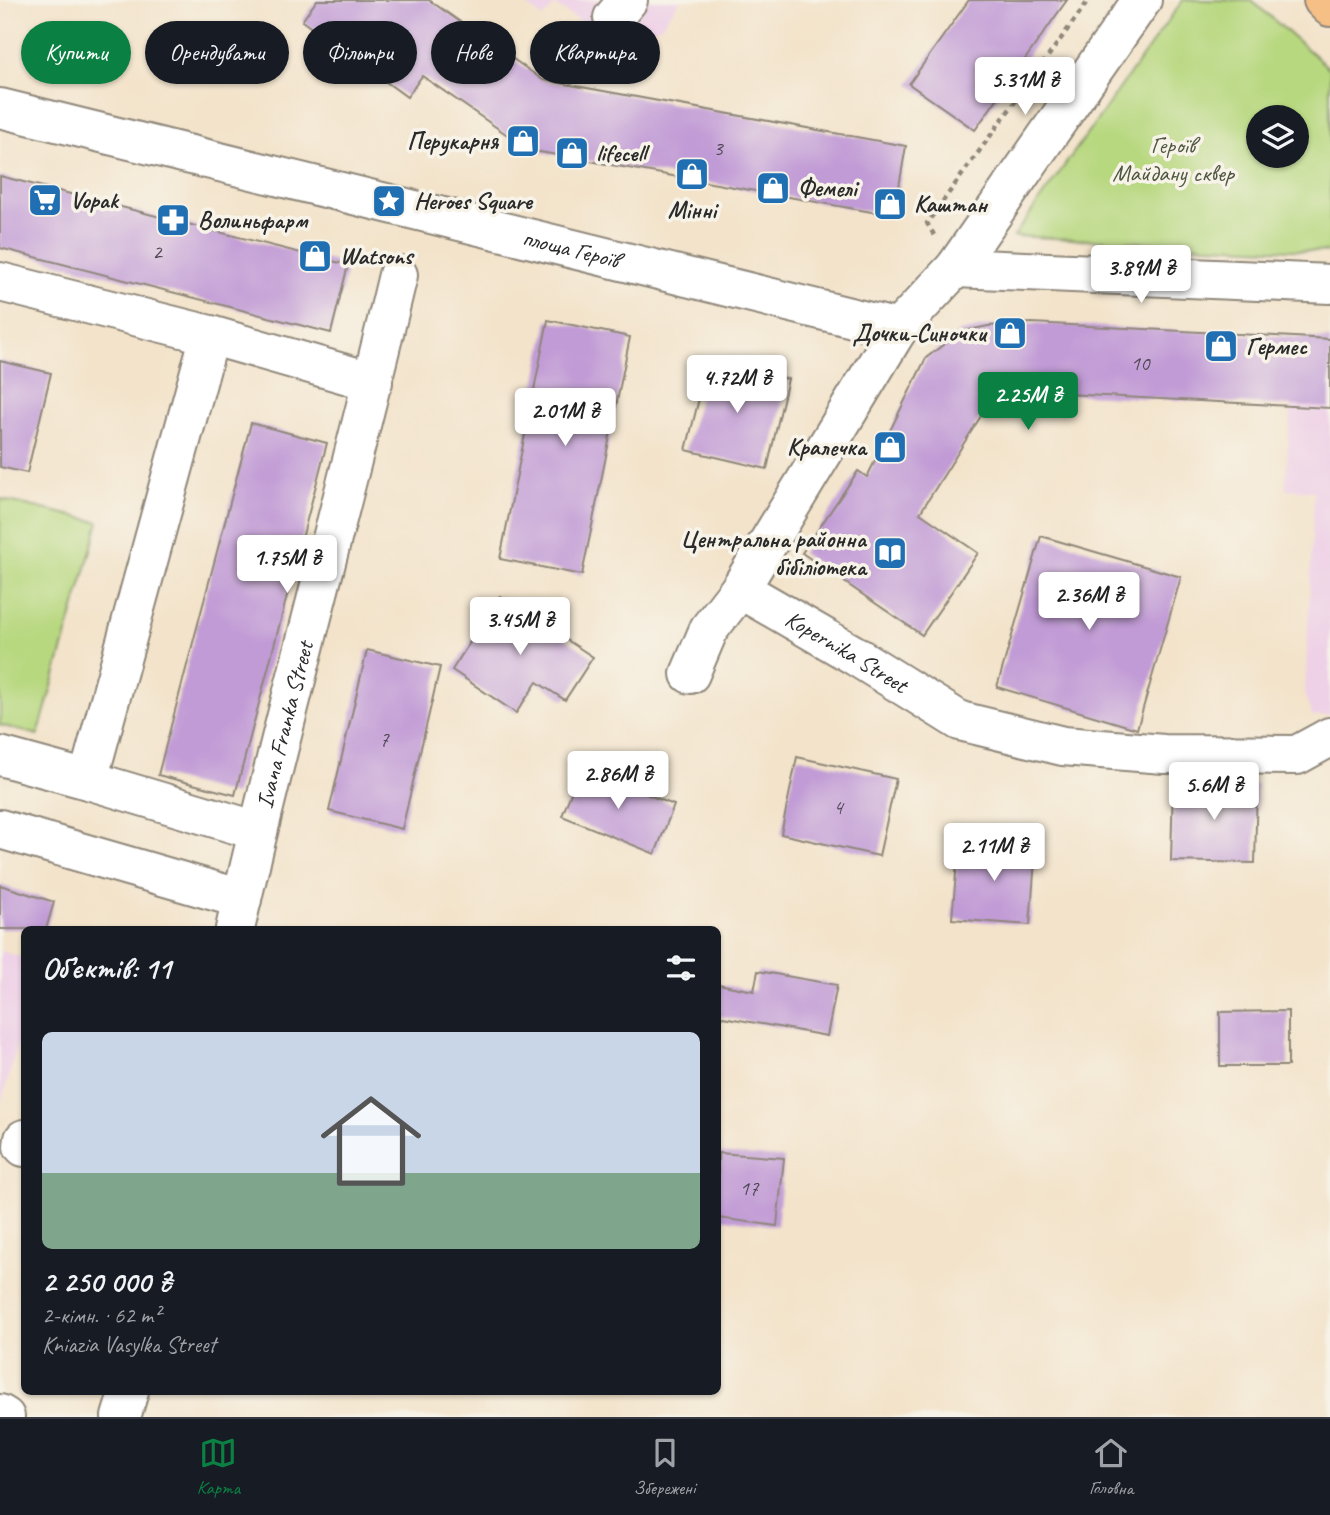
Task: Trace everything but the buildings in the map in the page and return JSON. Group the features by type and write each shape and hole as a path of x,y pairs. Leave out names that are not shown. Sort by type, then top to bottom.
{"main road":[{"path":"1323,0 1330,7"}],"street":[{"path":"690,674 709,629 740,589 898,329 955,268 1142,0"},
{"name":"площа Героїв","path":"0,108 898,329"},
{"path":"955,268 1330,284"},
{"name":"Ivana Franka Street","path":"238,914 398,275"},
{"path":"0,282 210,335 373,382"},
{"path":"88,780 210,335"},
{"name":"Kopernika Street","path":"740,589 960,721 1063,746 1164,754 1297,755 1330,737"},
{"path":"0,756 258,831"},
{"path":"0,830 238,914"},
{"path":"121,1417 128,1395"},
{"path":"0,1414 5,1417"}],"path":[{"path":"955,268 927,223 1089,0"}],"shaded area":[{"path":"520,0 681,0 660,27 660,21 580,21 555,5 543,18"},
{"path":"1330,339 1330,715 1312,716 1305,695 1314,491 1285,489 1291,406"},
{"path":"0,951 21,957 21,1032 0,1107"}],"green space":[{"name":"Героїв Майдану сквер","path":"1183,0 1251,0 1330,69 1330,252 1014,236"},
{"path":"0,499 99,522 38,735 0,725"}],"place":[{"name":"Перукарня","path":"523,141"},
{"name":"lifecell","path":"572,153"},
{"name":"Мінні","path":"692,174"},
{"name":"Фемелі","path":"773,188"},
{"name":"Vopak","path":"45,200"},
{"name":"Heroes Square","path":"389,201"},
{"name":"Каштан","path":"890,204"},
{"name":"Волиньфарм","path":"173,220"},
{"name":"Watsons","path":"315,256"},
{"name":"Дочки-Синочки","path":"1010,333"},
{"name":"Гермес","path":"1221,346"},
{"name":"Кралечка","path":"890,447"},
{"name":"Центральна районна бібіліотека","path":"890,553"}]}
